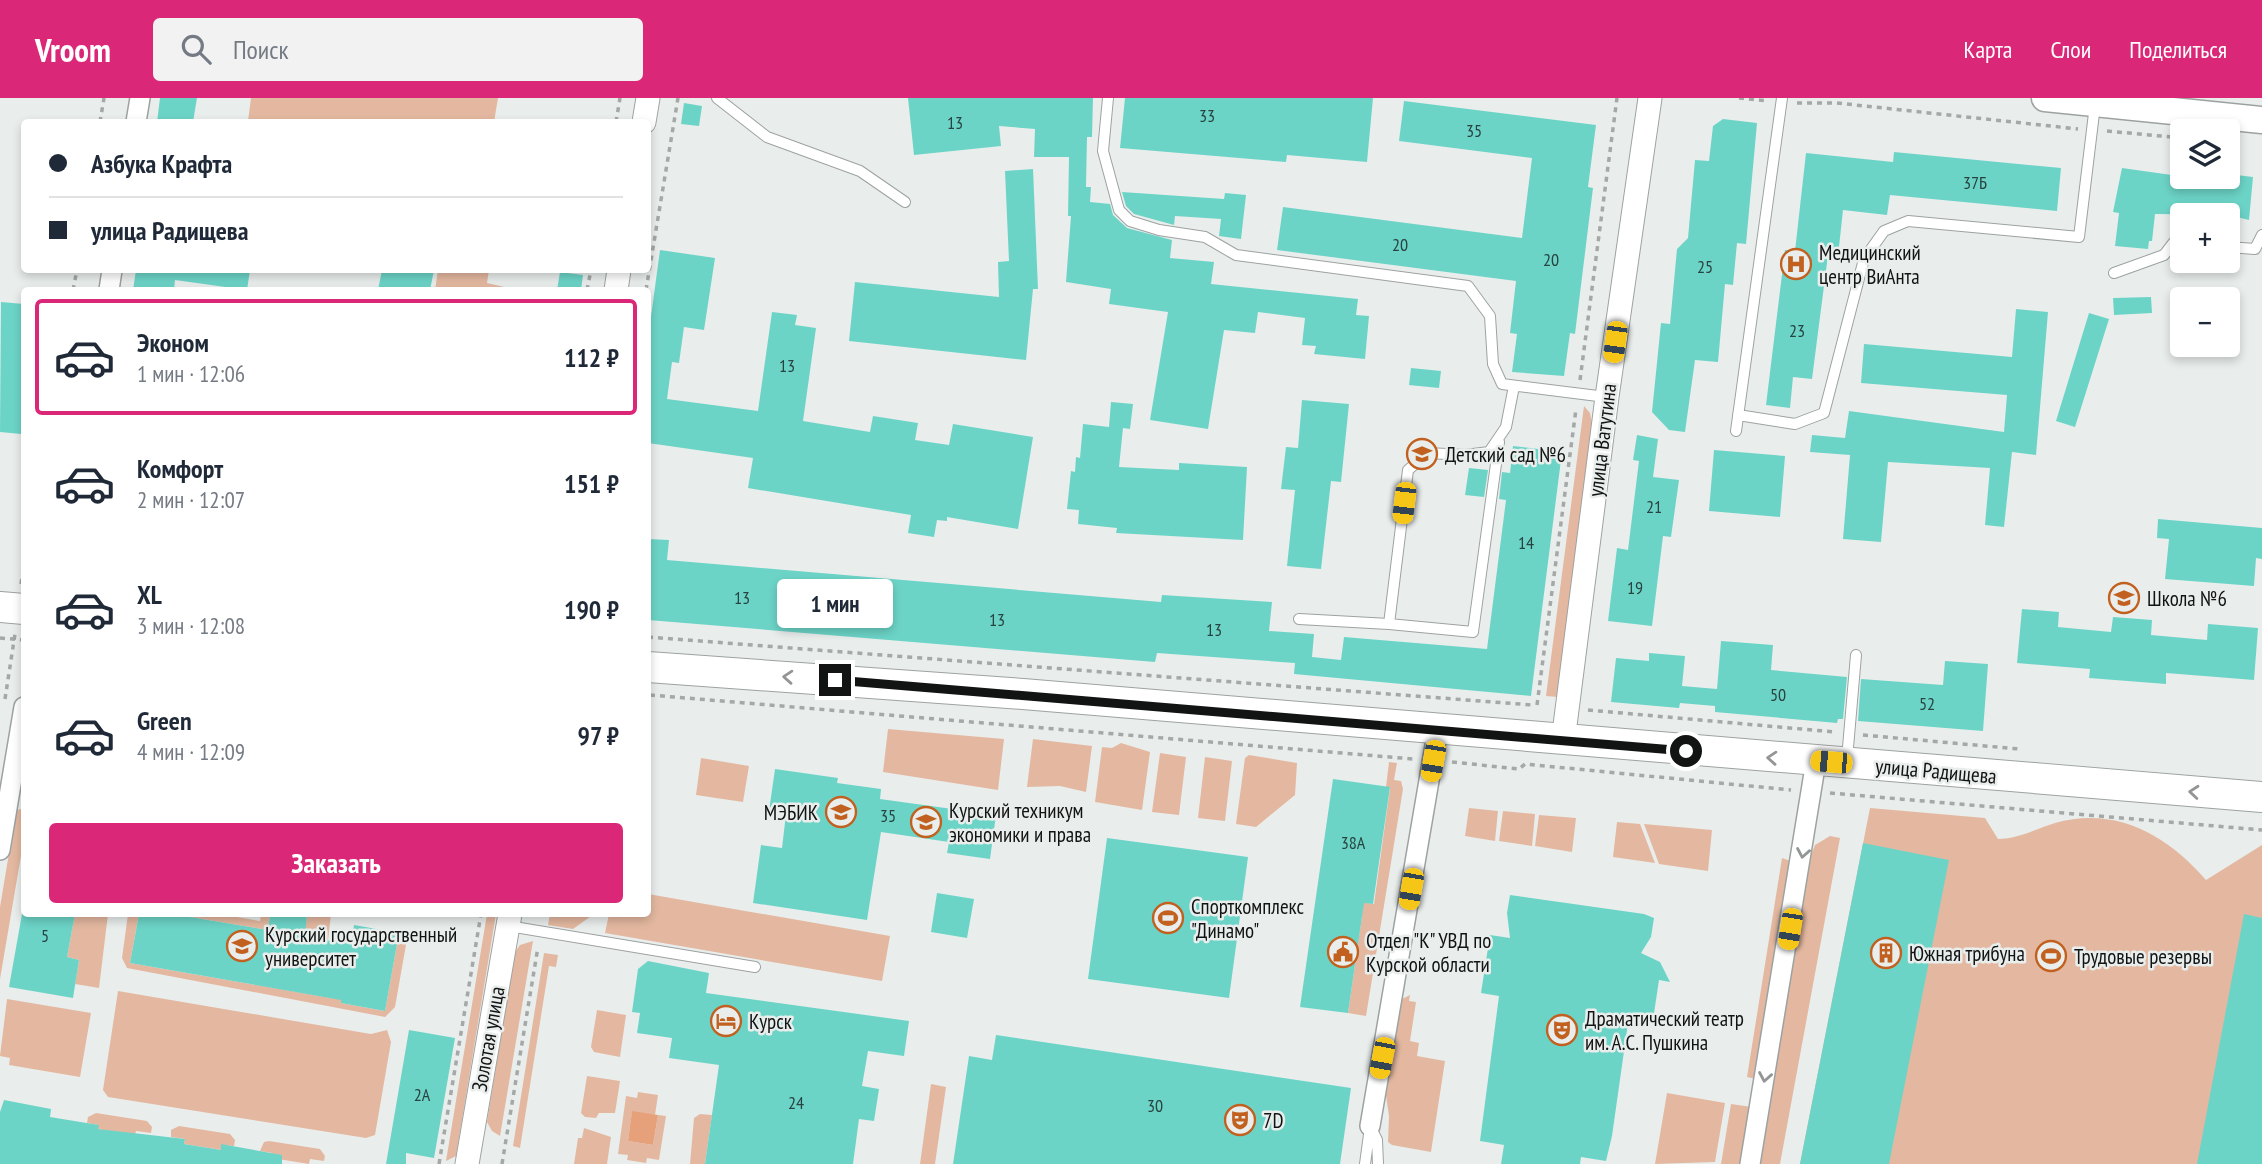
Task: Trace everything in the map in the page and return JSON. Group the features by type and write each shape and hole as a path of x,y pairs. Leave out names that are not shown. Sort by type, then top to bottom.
{"main road":[{"path":"2045,98 2095,103 2135,102 2261,117"},
{"path":"0,607 21,597"},
{"name":"улица Радищева","path":"651,667 1438,728 1563,741 2262,797"}],"street":[{"path":"136,119 140,98"},
{"path":"644,119 648,98"},
{"name":"улица Ватутина","path":"1563,741 1607,397 1650,98"},
{"path":"0,850 21,725"},
{"path":"1370,1126 1438,728"},
{"path":"1750,1164 1816,761"},
{"name":"Золотая улица","path":"467,1164 509,920"}],"lane":[{"path":"718,98 767,136 860,171 905,202"},
{"path":"1108,98 1103,151 1119,210 1130,221 1159,230 1205,237 1236,255 1468,286 1490,316 1493,364 1502,384 1607,397"},
{"path":"1736,431 1782,100"},
{"path":"1738,415 1795,424 1824,413 1864,260 1884,231 1908,221 2078,237 2095,103"},
{"path":"2240,248 2255,249 2262,235"},
{"path":"2114,273 2164,255 2170,247"},
{"path":"1389,624 1408,470 1428,453 1465,455 1489,452 1506,427 1514,386"},
{"path":"1299,619 1473,632 1499,440"},
{"path":"1846,764 1856,655"},
{"path":"509,920 540,931 755,967"},
{"path":"1365,1164 1370,1126"},
{"path":"1370,1126 1377,1140 1378,1164"}],"path":[{"path":"100,119 104,98"},
{"path":"616,119 620,98"},
{"path":"651,260 678,98"},
{"path":"1739,98 1837,103 2170,137"},
{"path":"651,637 1532,705"},
{"path":"0,638 21,640"},
{"path":"4,703 15,640"},
{"path":"439,1164 480,917"},
{"path":"502,1164 540,931"}],"shaded area":[{"path":"251,98 498,98 494,119 248,119"},
{"path":"438,273 489,273 487,283 505,287 435,287"},
{"path":"1584,406 1590,413 1593,429 1558,697 1546,696"},
{"path":"888,729 1004,739 998,790 883,772"},
{"path":"1033,739 1092,746 1086,792 1060,786 1027,787"},
{"path":"1121,743 1150,752 1142,810 1095,802 1102,747 1112,748"},
{"path":"1160,753 1186,757 1179,815 1152,812"},
{"path":"1249,755 1297,763 1295,795 1256,827 1236,824 1245,758"},
{"path":"1205,757 1232,761 1225,821 1198,818"},
{"path":"701,758 749,766 743,802 696,795"},
{"path":"1389,762 1397,763 1394,780 1401,781 1403,789 1366,1016 1348,1013 1362,916 1349,901 1374,904 1390,788 1386,787"},
{"path":"1469,808 1498,811 1495,841 1465,836"},
{"name":"Трудовые резервы","path":"1870,808 1985,818 1998,839 2077,819 2099,818 2119,822 2139,828 2175,850 2206,880 2262,845 2262,1164 1800,1164"},
{"path":"21,809 21,856 0,979 0,907 16,811"},
{"path":"1503,811 1535,814 1532,846 1499,841"},
{"path":"1539,815 1576,818 1572,852 1535,846"},
{"path":"1617,822 1640,824 1655,863 1613,857"},
{"path":"1644,824 1712,830 1708,871 1659,864"},
{"path":"1830,836 1840,838 1780,1164 1759,1164 1811,855 1815,845"},
{"path":"1782,858 1793,862 1756,1079 1747,1077"},
{"path":"651,895 890,936 882,981 605,933 608,917 651,917"},
{"path":"74,917 108,917 99,988 75,984 79,960 67,957"},
{"path":"128,917 138,917 130,963 341,998 341,1003 385,1011 399,933 407,939 395,1007 385,1017 127,968 122,958"},
{"path":"190,917 237,917 260,921 261,917 270,917 268,930"},
{"path":"307,917 331,917 328,941 293,935 306,923"},
{"path":"487,917 496,917 456,1156 446,1161"},
{"path":"549,917 590,917 573,929 548,925"},
{"path":"533,941 500,1136 492,1131 487,1122 515,952 520,945"},
{"path":"544,953 558,955 556,967 549,966 520,1148 513,1146"},
{"path":"118,991 371,1034 387,1030 391,1042 375,1135 366,1138 108,1097 103,1090"},
{"path":"1410,995 1409,1001 1416,1002 1410,1041 1419,1043 1417,1056 1445,1061 1431,1152 1388,1142 1389,1116 1385,1089 1400,1000"},
{"path":"7,999 91,1013 80,1077 9,1065 10,1058 0,1056"},
{"path":"597,1010 626,1015 620,1057 594,1052 591,1047"},
{"path":"587,1076 620,1081 615,1113 599,1113 596,1118 585,1117 581,1113"},
{"path":"931,1084 946,1087 935,1164 920,1164"},
{"path":"638,1092 658,1095 655,1115 632,1112 628,1141 653,1145 658,1115 666,1116 659,1160 647,1158 646,1163 627,1160 628,1155 618,1154 626,1096 637,1098"},
{"path":"1667,1093 1725,1103 1715,1162 1655,1164"},
{"path":"1731,1104 1752,1107 1742,1164 1721,1164"},
{"path":"632,1111 658,1115 653,1145 628,1141"},
{"path":"96,1113 147,1121 152,1127 151,1133 136,1131 135,1135 98,1129 98,1125 87,1123 88,1117"},
{"path":"700,1114 712,1115 705,1164 690,1164 694,1118"},
{"path":"179,1126 230,1134 235,1140 234,1146 222,1145 221,1150 184,1144 185,1139 171,1137 171,1130"},
{"path":"584,1128 611,1137 607,1164 574,1164 578,1138 582,1138"},
{"path":"264,1142 320,1149 325,1156 324,1161 310,1159 309,1164 272,1158 272,1153 260,1151"}],"building":[{"path":"160,98 197,98 194,119 157,119"},
{"path":"908,98 1093,98 1092,137 1087,137 1086,187 1091,187 1090,202 1110,204 1113,215 1127,228 1172,240 1170,258 1214,262 1211,284 1358,299 1356,315 1369,316 1365,359 1314,354 1316,346 1302,345 1305,318 1258,312 1255,333 1224,330 1208,429 1150,420 1168,312 1109,304 1111,289 1066,282 1071,216 1068,216 1069,157 1034,157 1035,129 999,126 1001,146 914,155"},
{"path":"1125,98 1373,98 1367,162 1287,155 1286,162 1120,148"},
{"path":"1404,101 1596,125 1588,187 1593,188 1575,334 1570,333 1564,376 1512,372 1517,334 1510,333 1516,281 1277,250 1283,207 1522,238 1532,158 1399,141"},
{"path":"684,103 702,106 699,126 681,124"},
{"path":"1723,119 1757,123 1746,244 1737,243 1733,285 1725,284 1718,362 1695,360 1685,432 1669,430 1652,412 1661,323 1670,324 1677,249 1688,238 1695,160 1709,161 1713,126"},
{"path":"1894,152 2061,168 2057,211 1890,195 1887,215 1843,210 1838,256 1828,255 1812,379 1793,377 1790,408 1766,405 1785,250 1795,251 1806,153 1893,162"},
{"path":"2122,168 2170,175 2170,189 2240,189 2240,175 2253,177 2249,220 2240,218 2240,203 2170,203 2170,214 2155,214 2152,241 2149,241 2148,249 2115,246 2119,213 2113,212"},
{"path":"1033,169 1038,289 1033,289 1026,360 849,341 855,282 999,297 998,262 1009,261 1005,171"},
{"path":"1122,192 1224,199 1225,193 1246,195 1241,239 1219,236 1221,219 1175,216 1174,225 1134,214 1126,206"},
{"path":"660,250 715,258 704,330 684,327 679,363 672,362 667,399 758,411 772,312 797,315 795,325 816,328 803,421 870,432 873,416 918,423 915,440 949,445 953,424 1033,437 1018,529 947,517 947,521 937,520 934,537 908,533 911,515 748,488 753,458 651,443 651,317"},
{"path":"136,273 250,273 247,287 225,287 175,280 174,287 133,287"},
{"path":"381,273 433,273 431,287 379,287"},
{"path":"560,273 583,275 581,287 558,287"},
{"path":"2151,297 2152,313 2114,315 2113,298"},
{"path":"1,302 21,304 21,434 0,432"},
{"path":"2016,309 2048,312 2036,455 2012,452 2004,527 1985,525 1990,468 1888,462 1881,542 1843,539 1850,455 1810,452 1812,435 1845,438 1849,411 2004,432 2007,395 1861,383 1864,344 2012,357"},
{"path":"2089,313 2109,319 2075,427 2056,421"},
{"path":"1411,368 1441,371 1439,388 1409,385"},
{"path":"1302,400 1349,404 1341,482 1331,481 1321,569 1287,566 1295,490 1281,489 1286,447 1298,448"},
{"path":"1111,402 1133,404 1130,429 1123,428 1119,467 1179,470 1179,463 1247,467 1243,540 1116,533 1117,528 1078,524 1079,510 1067,509 1071,471 1075,472 1076,457 1080,458 1083,424 1109,427"},
{"path":"1637,435 1658,439 1653,477 1679,480 1671,537 1663,536 1652,626 1608,621 1617,548 1628,550 1639,461 1633,460"},
{"path":"1513,446 1562,452 1531,696 1294,674 1295,663 1157,653 1155,662 651,620 651,539 669,540 667,560 1161,602 1162,595 1272,602 1269,631 1314,634 1312,657 1341,660 1344,637 1487,649 1506,500 1499,499 1502,472 1510,473"},
{"path":"1714,450 1785,456 1780,517 1709,511"},
{"path":"1469,468 1488,470 1484,497 1465,495"},
{"path":"2158,519 2262,528 2262,559 2256,558 2254,586 2165,579 2169,539 2157,538"},
{"path":"2022,609 2059,612 2058,627 2111,632 2113,617 2152,620 2151,635 2207,640 2208,624 2258,628 2254,680 2166,673 2166,684 2089,678 2090,669 2017,663"},
{"path":"1721,641 1773,645 1771,670 1847,677 1843,719 1838,719 1837,723 1715,712 1715,706 1680,703 1679,708 1611,702 1616,658 1649,661 1649,653 1685,656 1682,686 1717,689"},
{"path":"1945,661 1988,664 1983,731 1858,721 1861,679 1943,685"},
{"path":"775,769 838,778 837,783 881,789 880,799 996,815 990,859 947,853 949,842 881,832 867,920 753,903 761,845 782,848 786,814 769,811"},
{"path":"1333,779 1390,787 1373,904 1364,903 1348,1013 1300,1007"},
{"name":"Спорткомплекс \"Динамо\"","path":"1107,838 1248,857 1229,998 1088,979"},
{"name":"Южная трибуна","path":"1863,843 1949,860 1889,1164 1800,1164"},
{"path":"937,893 974,899 967,938 931,932"},
{"name":"Драматический театр им. А.С. Пушкина","path":"1510,895 1644,914 1654,918 1651,937 1641,953 1660,962 1670,982 1659,980 1653,1020 1629,1016 1606,1161 1581,1157 1580,1164 1501,1164 1504,1145 1480,1141 1499,996 1481,993 1490,935 1510,938 1507,913"},
{"path":"2244,914 2262,918 2262,1164 2197,1164"},
{"path":"21,917 74,917 67,957 79,960 73,998 9,987"},
{"path":"138,917 190,917 268,930 270,917 307,917 305,937 351,944 354,925 399,933 385,1011 341,1003 341,1000 130,963"},
{"path":"648,961 709,973 706,993 909,1021 904,1056 868,1051 862,1086 879,1089 874,1121 859,1119 853,1164 705,1164 719,1065 669,1058 672,1038 637,1033 640,1013 632,1012 638,969"},
{"path":"409,1030 455,1038 434,1158 406,1153 406,1164 386,1164"},
{"path":"996,1035 1351,1088 1340,1164 953,1164 969,1056 992,1060"},
{"path":"4,1100 51,1109 50,1117 99,1125 98,1129 185,1139 184,1144 221,1150 221,1144 282,1155 282,1164 0,1164 0,1112"}],"place":[{"name":"Медицинский центр ВиАнта","path":"1796,264"},
{"name":"Детский сад №6","path":"1422,454"},
{"name":"Школа №6","path":"2124,598"},
{"name":"МЭБИК","path":"841,812"},
{"name":"Курский техникум экономики и права","path":"926,822"},
{"name":"Спорткомплекс \"Динамо\"","path":"1168,918"},
{"name":"Курский государственный университет","path":"242,946"},
{"name":"Отдел \"К\" УВД по Курской области","path":"1343,952"},
{"name":"Южная трибуна","path":"1886,953"},
{"name":"Трудовые резервы","path":"2051,956"},
{"name":"Курск","path":"726,1021"},
{"name":"Драматический театр им. А.С. Пушкина","path":"1562,1030"},
{"name":"7D","path":"1240,1120"}],"route":[{"path":"835,680 1438,728 1686,751"}]}
